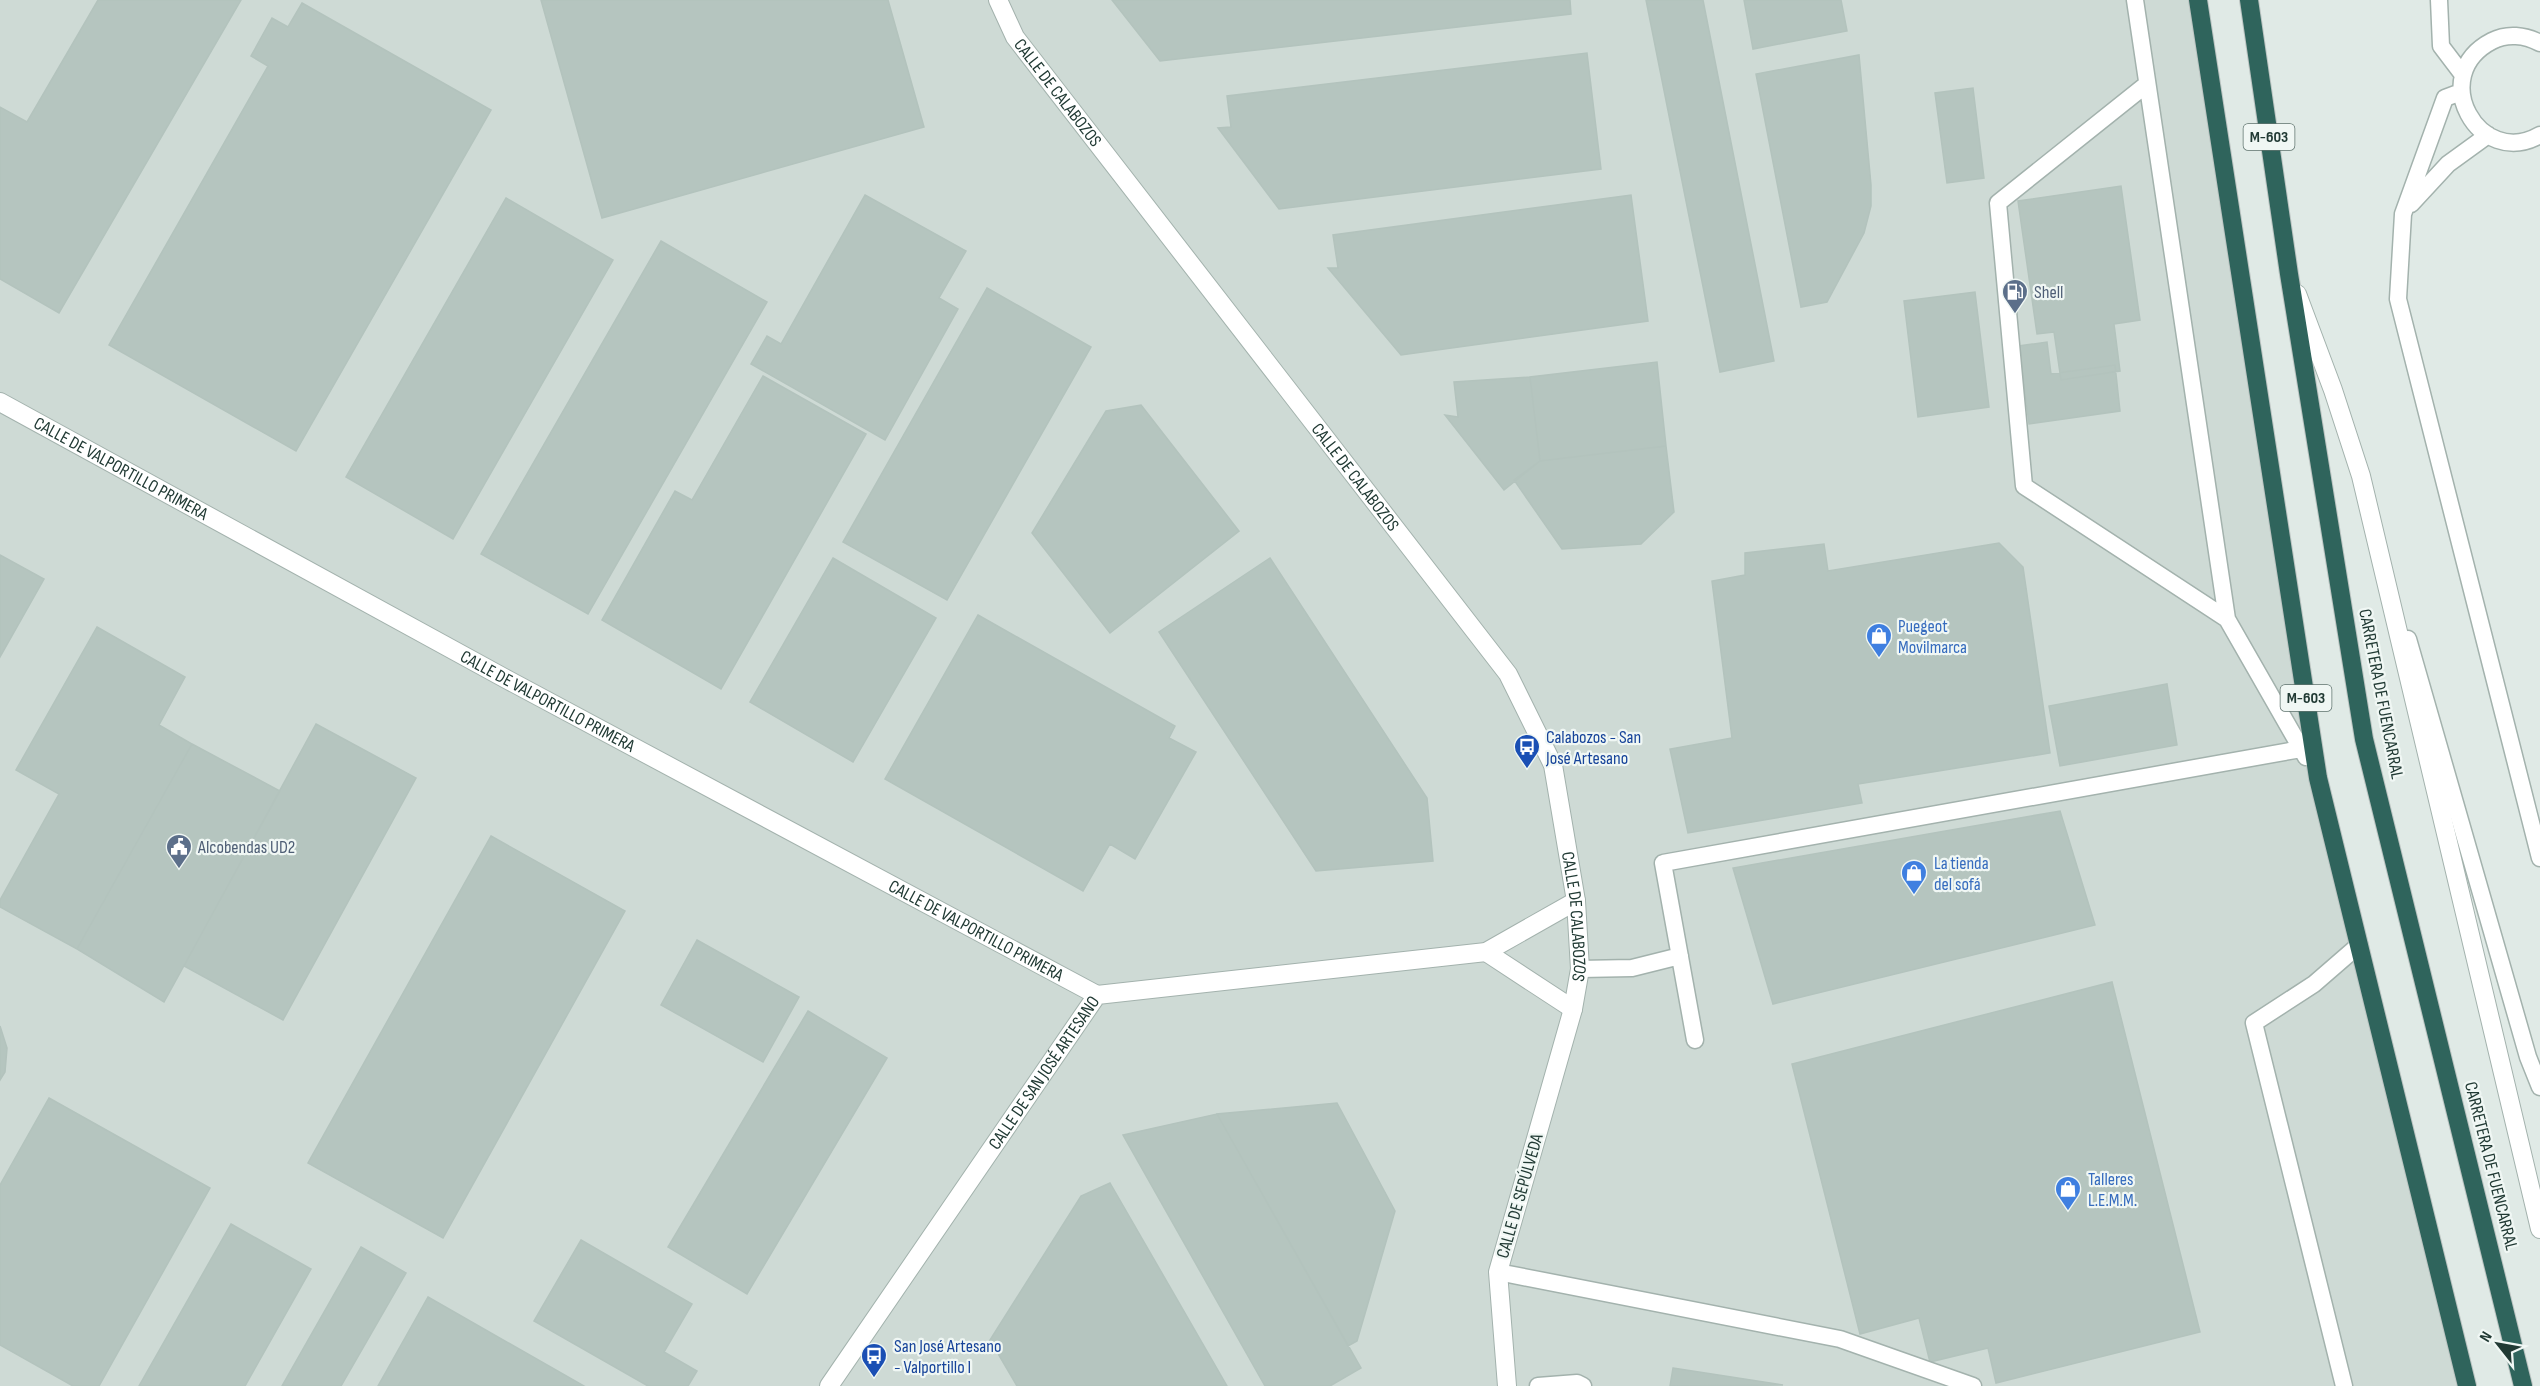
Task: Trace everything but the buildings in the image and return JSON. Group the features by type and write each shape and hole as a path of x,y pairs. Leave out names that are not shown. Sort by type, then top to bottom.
{"highway":[{"name":"M-603","path":"2198,0 2318,778 2467,1386"},
{"name":"CARRETERA DE FUENCARRAL","path":"2249,0 2289,274 2364,739 2523,1386"}],"street":[{"name":"CALLE DE CALABOZOS","path":"998,0 1015,37 1508,674 1553,765 1576,902 1580,969 1573,1010"},
{"path":"2289,274 2333,390 2361,476 2540,1229"},
{"name":"CALLE DE VALPORTILLO PRIMERA","path":"0,402 497,675 1098,995"},
{"name":"CALLE DE SAN JOSÉ ARTESANO","path":"829,1386 1098,995 1486,952 1576,902"},
{"path":"1486,952 1573,1010"},
{"name":"CALLE DE SEPÚLVEDA","path":"1507,1386 1498,1272 1573,1010"}],"lane":[{"path":"2135,0 2227,619 2318,778"},
{"path":"2439,0 2441,46 2462,83 2465,110 2474,124 2499,140 2517,142 2540,135"},
{"path":"2540,43 2515,35 2498,38 2482,46 2470,58 2462,83 2445,98 2403,214 2398,299 2540,858"},
{"path":"2147,84 1998,203 2024,486 2227,619"},
{"path":"2403,214 2448,164 2488,135"},
{"path":"2361,476 2528,1057 2540,1087"},
{"path":"1695,1040 1664,862 2301,749"},
{"path":"2344,1386 2254,1023 2314,984 2359,945"},
{"path":"1580,969 1632,968 1680,956"},
{"path":"1498,1272 1840,1339 1973,1386"},
{"path":"1538,1386 1577,1383 1582,1386"}],"shaded area":[{"path":"0,0 2198,0 2318,778 2471,1386 0,1386"}],"place":[{"name":"Shell","path":"2015,315"},
{"name":"Puegeot Movilmarca","path":"1879,659"},
{"name":"Calabozos - San José Artesano","path":"1527,770"},
{"name":"Alcobendas UD2","path":"179,870"},
{"name":"La tienda del sofá","path":"1914,896"},
{"name":"Talleres L.E.M.M.","path":"2068,1212"},
{"name":"San José Artesano - Valportillo I","path":"874,1379"}]}
